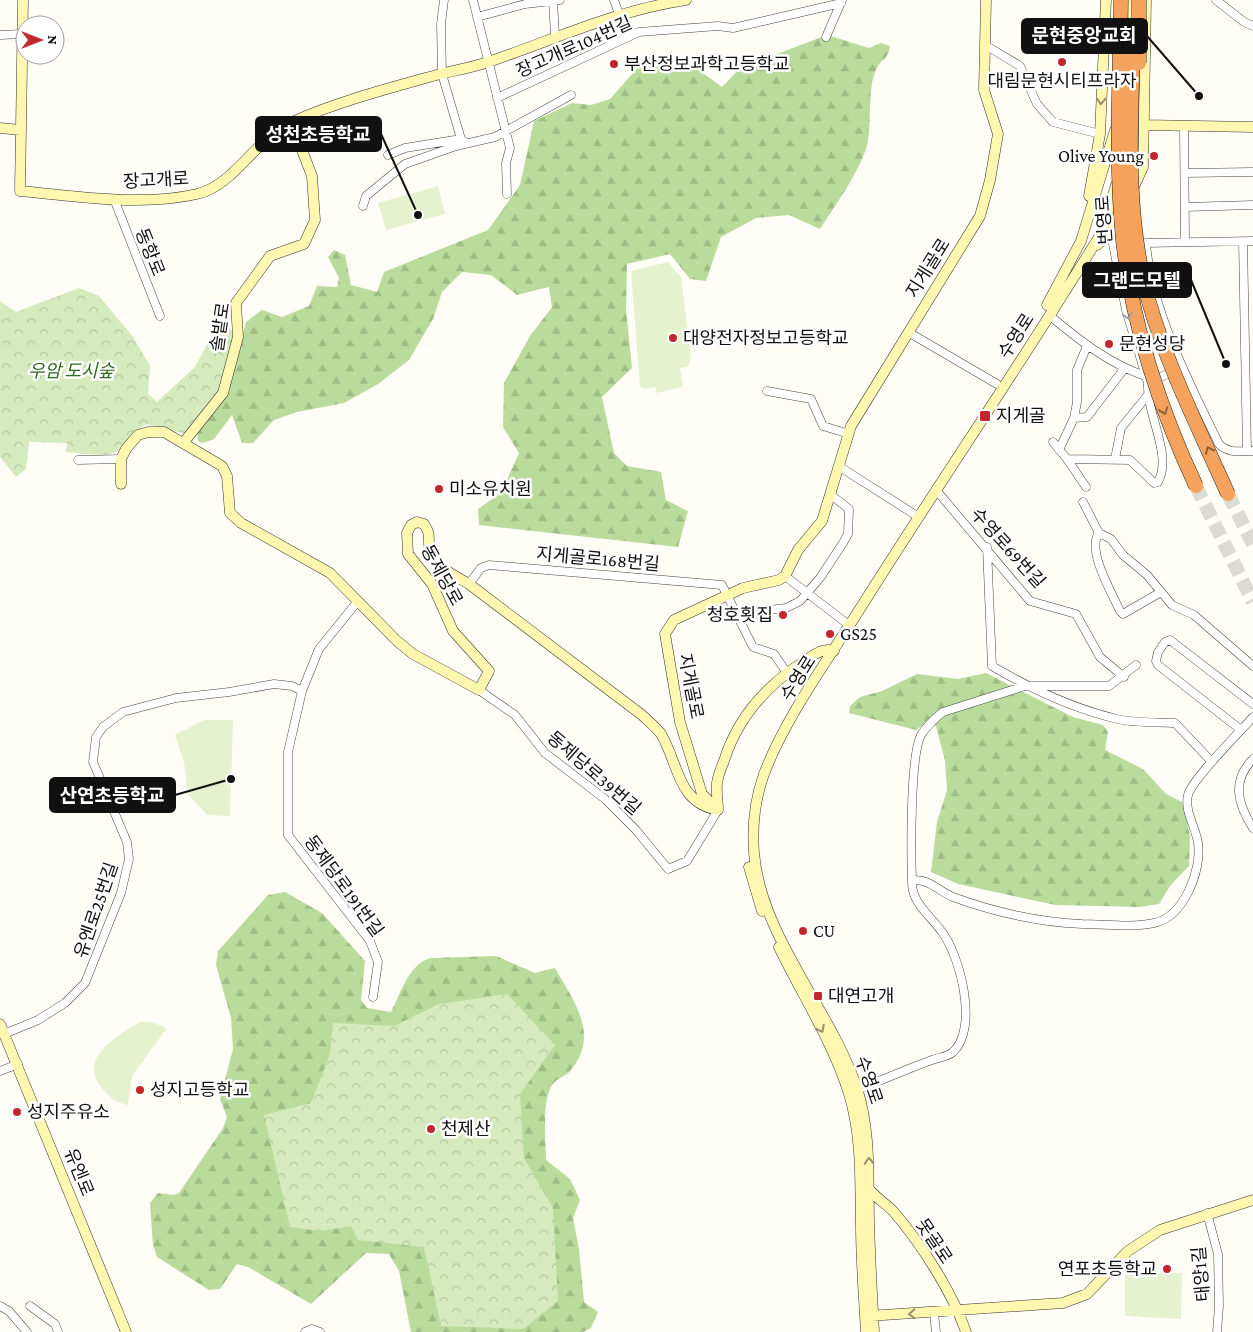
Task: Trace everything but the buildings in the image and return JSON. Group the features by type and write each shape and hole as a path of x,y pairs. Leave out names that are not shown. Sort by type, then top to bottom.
{"highway":[{"name":"번영로","path":"1122,0 1120,107 1112,235 1131,291 1150,367 1165,416 1196,486"},
{"path":"1137,202 1139,0"},
{"path":"1112,235 1114,22"},
{"name":"번영로","path":"1133,53 1131,173 1138,252 1148,301 1165,351 1228,494"}],"street":[{"name":"장고개로","path":"23,0 23,15"},
{"path":"444,0 441,24 442,74 464,141"},
{"path":"473,0 510,148 506,163 507,194"},
{"path":"614,0 627,37"},
{"name":"장고개로","path":"22,65 20,191 114,199 160,200 199,194 225,180 241,166 261,142 290,122 362,97 490,62 555,36 619,14 659,2 686,0"},
{"name":"지게골로","path":"718,810 702,794 680,722 665,634 674,620 743,588 779,580 785,576 798,550 822,521 851,426 980,216 990,180 998,134 984,90 986,0"},
{"name":"수영로","path":"1077,249 1100,134 1106,0"},
{"name":"수영로","path":"866,1332 869,1316 869,1190 866,1128 857,1090 835,1035 804,981 768,909 761,888 754,854 754,817 763,777 779,741 845,622 1053,296 1077,249 1117,125 1127,0"},
{"path":"1067,459 1130,460 1154,483 1158,482 1162,464 1161,450 1147,396 1146,380 1126,310 1112,235 1113,198 1125,136 1132,0"},
{"path":"1112,235 1143,167 1146,0"},
{"path":"1216,0 1244,22 1253,26"},
{"path":"478,18 525,4 555,1 555,36"},
{"name":"장고개로104번길","path":"497,98 639,32 718,26 733,28 842,1"},
{"name":"장고개로104번길","path":"826,37 842,1"},
{"path":"0,35 15,34"},
{"path":"985,45 1020,66 1037,104 1053,122 1100,134"},
{"path":"388,155 404,148 495,137 571,95"},
{"name":"솔밭로","path":"184,442 223,393 238,337 236,303 270,256 304,244 315,220 312,176 290,122"},
{"path":"1144,126 1253,127"},
{"path":"1184,126 1185,242"},
{"path":"0,128 20,130"},
{"path":"363,206 366,196 405,164 464,141"},
{"path":"1185,173 1253,172"},
{"name":"동항로","path":"114,199 160,316"},
{"path":"1094,199 1092,216 1112,235"},
{"path":"1185,206 1253,205"},
{"name":"수영로","path":"874,1332 869,1316 856,1123 849,1094 828,1044 760,906 752,884 747,848 750,801 758,771 782,723 936,490 1089,253 1112,235"},
{"path":"1243,241 1249,366 1247,428 1250,451 1225,450 1219,444 1183,367 1158,301 1146,243 1185,242 1243,241 1253,241"},
{"path":"1244,282 1253,282"},
{"path":"1049,315 1087,346 1146,380 1183,367"},
{"name":"수영로","path":"908,332 997,384"},
{"path":"1059,450 1074,418 1077,402 1077,370 1087,346"},
{"path":"1074,418 1086,417 1124,369"},
{"path":"766,391 811,399 823,426 848,434"},
{"path":"1115,459 1121,428 1147,396"},
{"path":"1247,428 1253,421"},
{"path":"121,484 121,459 126,449 138,435 148,432 164,432 184,442 222,466 227,476 230,514 241,523 330,573 413,654 479,690"},
{"path":"1053,442 1086,487"},
{"path":"78,460 121,459"},
{"path":"840,466 914,514"},
{"name":"수영로69번길","path":"936,490 1030,601 1076,614 1100,657 1124,676"},
{"path":"740,620 760,611 786,608 800,601 820,578 848,534 849,509 831,495"},
{"path":"1083,502 1099,533 1111,539 1123,555 1147,575 1176,608 1194,615 1253,666"},
{"name":"동제당로","path":"479,690 489,671 453,631 432,584 408,554 407,534 411,525 417,522 424,524 430,534 430,551 435,561 448,572 469,584 642,715 660,733 688,795 706,808 718,810"},
{"path":"1099,533 1096,538 1096,551 1101,568 1123,614 1161,592"},
{"path":"986,548 992,666 1025,686 1070,704 1118,719 1175,723 1212,762"},
{"name":"지게골로168번길","path":"469,584 481,568 489,565 722,585 727,596"},
{"path":"785,576 845,622"},
{"path":"727,596 753,647 774,654 787,673"},
{"name":"동제당로191번길","path":"358,601 319,649 302,691 288,752 288,834 370,941 378,962 373,997"},
{"path":"1241,730 1158,665 1156,662 1158,652 1165,642 1170,640 1253,704"},
{"path":"718,810 717,782 728,748 739,724 760,698 787,673 821,651 831,650"},
{"path":"857,1090 947,1055 960,1043 963,1031 965,1009 960,968 952,946 914,896 912,882 912,814 920,736 932,720 943,712 1025,686 1109,686 1136,665"},
{"name":"유엔로25번길","path":"4,1034 38,1020 65,1003 85,983 124,884 129,859 127,842 96,775 93,762 96,737 103,727 123,712 176,698 229,692 274,684 292,686 302,691"},
{"name":"동제당로39번길","path":"479,690 515,715 544,753 605,799 636,830 668,869 687,861 718,810"},
{"path":"912,882 923,880 951,896 984,907 1037,920 1124,925 1156,923 1167,917 1177,907 1188,893 1195,878 1198,844 1188,808 1188,795 1212,762 1253,717"},
{"path":"1253,759 1239,779 1238,800 1253,828"},
{"name":"유엔로","path":"0,1024 18,1064 126,1332"},
{"path":"0,1071 18,1064"},
{"name":"못골로","path":"861,1177 869,1190 892,1210 913,1235 959,1311 966,1332"},
{"path":"869,1316 1063,1303 1087,1294 1128,1251 1160,1230 1207,1213 1253,1200"},
{"name":"태양1길","path":"1207,1213 1218,1254 1219,1306 1217,1332"},
{"path":"0,1306 9,1311 27,1332"},
{"path":"30,1306 55,1324 58,1332"},
{"path":"934,1312 936,1332"},
{"path":"305,1332 312,1329 320,1332"}],"green space":[{"path":"827,35 869,48 881,43 890,46 888,54 879,65 874,76 866,149 851,180 820,229 789,215 756,218 721,237 706,281 690,279 670,254 627,264 626,309 632,368 602,397 614,453 627,466 661,472 666,500 688,511 678,547 479,525 478,509 501,493 519,453 503,427 504,383 530,336 552,307 549,287 517,295 491,275 462,272 442,292 433,319 409,360 378,384 344,403 297,412 274,420 253,443 242,443 232,415 214,439 203,443 198,441 197,432 227,393 246,322 262,310 282,317 309,306 317,286 337,287 339,278 328,257 334,250 345,255 351,285 377,292 384,272 488,230 520,185 534,121 572,103 591,105 610,99 648,56 688,65 722,87 740,68"},
{"path":"438,186 445,214 386,230 378,203"},
{"path":"668,262 681,277 691,359 688,366 680,368 683,387 657,393 655,387 645,389 640,386 631,271"},
{"name":"우암 도시숲","path":"79,288 99,296 133,337 150,366 148,394 157,402 195,367 214,331 226,320 235,337 218,393 186,434 146,424 121,449 109,454 66,452 67,443 29,442 26,469 16,477 0,457 0,301 16,312"},
{"path":"986,673 1073,717 1103,725 1108,732 1105,750 1143,769 1166,794 1182,802 1190,836 1189,866 1170,886 1159,904 1140,907 1055,905 958,884 931,872 937,822 947,790 945,761 936,726 924,724 916,730 849,713 850,706 860,697 882,691 917,674 958,679"},
{"path":"204,720 233,720 230,816 207,815 188,794 184,762 175,735"},
{"path":"285,892 322,913 365,961 361,1000 367,1008 391,1012 411,972 423,961 431,958 496,956 535,973 555,968 576,1006 584,1031 579,1057 571,1070 555,1082 549,1091 545,1120 546,1160 570,1179 580,1200 573,1218 579,1249 584,1302 598,1312 591,1328 583,1332 411,1332 399,1271 389,1254 366,1253 311,1304 248,1267 237,1264 220,1289 209,1290 157,1257 153,1245 150,1203 158,1193 174,1195 179,1193 223,1128 227,1117 220,1099 233,1049 231,1018 216,965 218,951 268,895"},
{"path":"507,994 555,1045 520,1094 524,1158 553,1208 558,1301 523,1329 441,1326 424,1247 358,1240 351,1226 321,1231 290,1227 264,1115 311,1103 330,1054 333,1023 394,1026 439,1004"},
{"path":"140,1022 151,1022 167,1028 132,1076 128,1105 110,1097 95,1077 94,1067 97,1058 111,1041"},
{"path":"1125,1272 1182,1273 1181,1319 1125,1316"}],"tunnel":[{"path":"1196,486 1253,602"},
{"path":"1228,494 1253,544"}],"place":[{"name":"대림문현시티프라자","path":"1062,62"},
{"name":"부산정보과학고등학교","path":"614,64"},
{"name":"문현중앙교회","path":"1199,96"},
{"name":"Olive Young","path":"1154,156"},
{"name":"성천초등학교","path":"418,215"},
{"name":"대양전자정보고등학교","path":"673,338"},
{"name":"문현성당","path":"1109,344"},
{"name":"그랜드모텔","path":"1226,364"},
{"name":"지게골","path":"985,416"},
{"name":"미소유치원","path":"439,489"},
{"name":"청호횟집","path":"783,615"},
{"name":"GS25","path":"830,634"},
{"name":"산연초등학교","path":"231,779"},
{"name":"CU","path":"803,931"},
{"name":"대연고개","path":"818,996"},
{"name":"성지고등학교","path":"140,1090"},
{"name":"성지주유소","path":"17,1112"},
{"name":"천제산","path":"431,1129"},
{"name":"연포초등학교","path":"1167,1269"}]}
